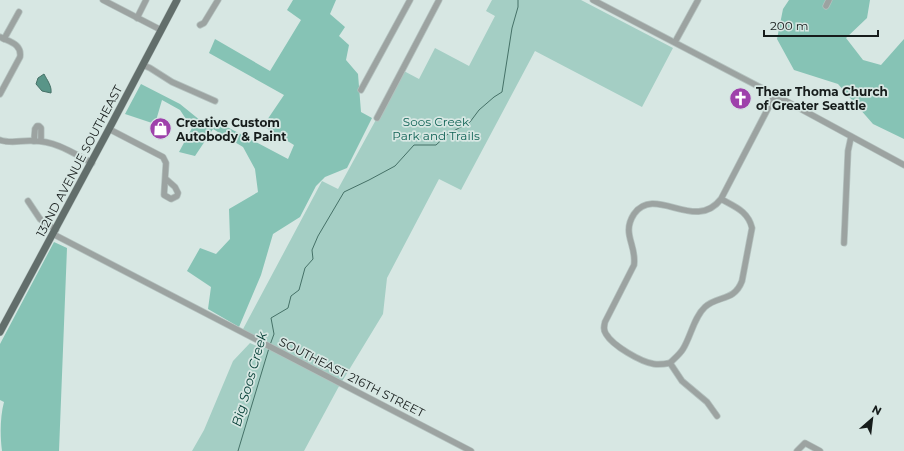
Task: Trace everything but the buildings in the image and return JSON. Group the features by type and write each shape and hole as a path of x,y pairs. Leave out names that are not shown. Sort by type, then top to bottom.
{"main road":[{"name":"132ND AVENUE SOUTHEAST","path":"0,332 92,163 177,0"}],"street":[{"path":"103,0 161,30"},
{"path":"137,18 146,0"},
{"path":"200,25 204,23 218,0"},
{"path":"362,90 410,0"},
{"path":"377,118 439,0"},
{"path":"593,0 676,42 904,165"},
{"path":"676,42 698,0"},
{"path":"826,6 829,0"},
{"path":"0,94 20,57 20,50 17,45 2,38 19,12"},
{"path":"143,65 172,82 215,101"},
{"path":"721,199 747,215 752,228 742,281 739,288 731,296 710,304 703,309 683,349 670,362 657,364 627,352 606,335 604,328 605,322 634,265 634,251 629,238 628,229 635,213 642,206 648,204 658,204 700,212 713,208 721,199 775,96"},
{"path":"34,141 35,129 39,126 41,128 41,141"},
{"path":"109,130 163,157 166,163 166,179"},
{"path":"844,244 848,151 851,137"},
{"path":"0,140 6,142 41,141 62,146 92,163"},
{"name":"SOUTHEAST 216TH STREET","path":"28,201 40,219 54,232 269,347 471,451"},
{"path":"670,362 682,381 707,402 717,416"},
{"path":"797,451 805,443 820,451"}],"green space":[{"name":"Soos Creek Park and Trails","path":"492,0 581,0 673,48 642,107 535,51 461,190 439,179 387,278 383,314 338,388 304,451 192,451 204,430 233,361 250,343 263,349 266,340 259,336 258,339 242,331 322,181 338,189 402,70 419,79 435,48 469,66 495,16 486,11"}],"shaded area":[{"path":"293,0 336,0 330,14 345,27 339,36 349,45 346,60 358,74 361,112 372,118 347,168 325,177 316,186 300,217 273,234 261,275 239,327 208,309 211,287 187,271 200,248 216,254 230,239 229,209 258,192 255,169 243,147 213,129 195,156 179,152 192,128 180,110 162,100 155,124 125,114 141,84 180,104 201,121 212,119 288,159 294,145 263,126 284,95 209,53 215,39 270,71 301,20 287,10"},
{"path":"789,0 870,0 867,18 846,38 863,60 881,65 904,39 904,139 873,124 838,84 794,70 777,39 783,9"},
{"path":"44,74 50,85 51,93 42,91 36,84 38,78"},
{"path":"54,242 67,248 59,451 2,451 1,426 4,402 0,400 0,344"}],"waterway":[{"name":"Big Soos Creek","path":"270,345 274,334 271,318 288,308 291,296 299,290 305,268 313,259 312,250 318,236 344,192 395,166 414,145 436,145 448,134 470,122 479,110 502,92 518,0"},
{"name":"Big Soos Creek","path":"238,451 269,348"}],"place":[{"name":"Thear Thoma Church of Greater Seattle","path":"741,98"},
{"name":"Creative Custom Autobody & Paint","path":"161,129"}]}
